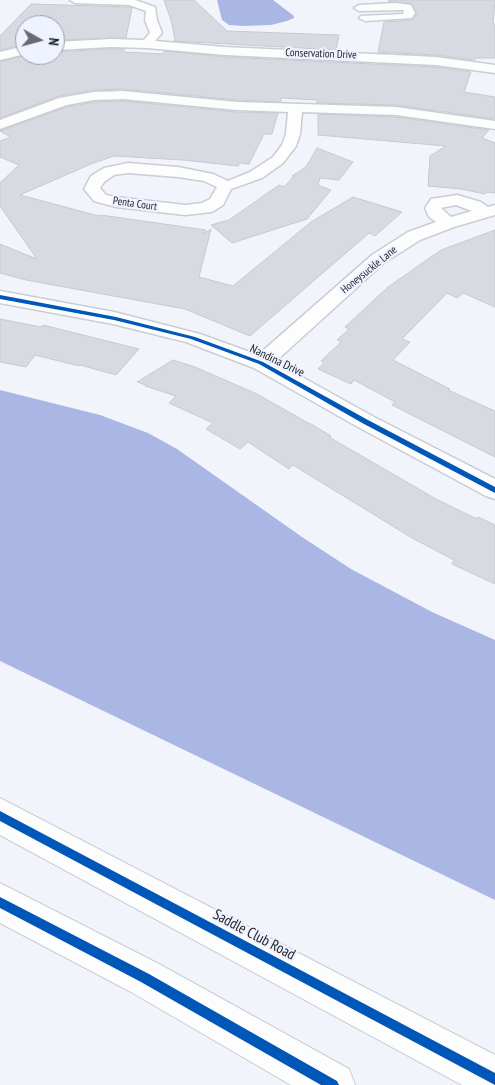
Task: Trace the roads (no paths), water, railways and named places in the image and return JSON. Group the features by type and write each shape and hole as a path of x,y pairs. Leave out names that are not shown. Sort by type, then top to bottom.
{"street":[{"path":"75,0 130,2 151,9 151,20 156,33 147,44"},
{"path":"346,0 362,18"},
{"name":"Conservation Drive","path":"65,45 110,43 147,44 225,51 357,51 495,69"},
{"path":"0,56 15,52"},
{"path":"0,125 64,101 123,94 237,106 396,111 495,125"},
{"path":"225,186 238,183 256,175 278,160 289,146 293,134 295,108"},
{"name":"Penta Court","path":"128,168 178,172 207,177 219,181 225,186 217,202 206,208 185,210 116,202 100,198 92,189 97,179 109,172 128,168"},
{"name":"Honeysuckle Lane","path":"261,363 378,260 414,236 448,223 490,212"},
{"name":"Nandina Drive","path":"0,297 114,318 176,334 261,363 366,422 495,490"},
{"name":"Saddle Club Road","path":"0,816 486,1078"},
{"path":"0,902 145,978 333,1085"}],"water":[{"path":"217,0 273,0 294,16 294,18 271,25 229,25 222,20"},
{"path":"0,390 100,415 148,433 177,449 351,569 432,612 495,640 495,900 0,661"}]}
